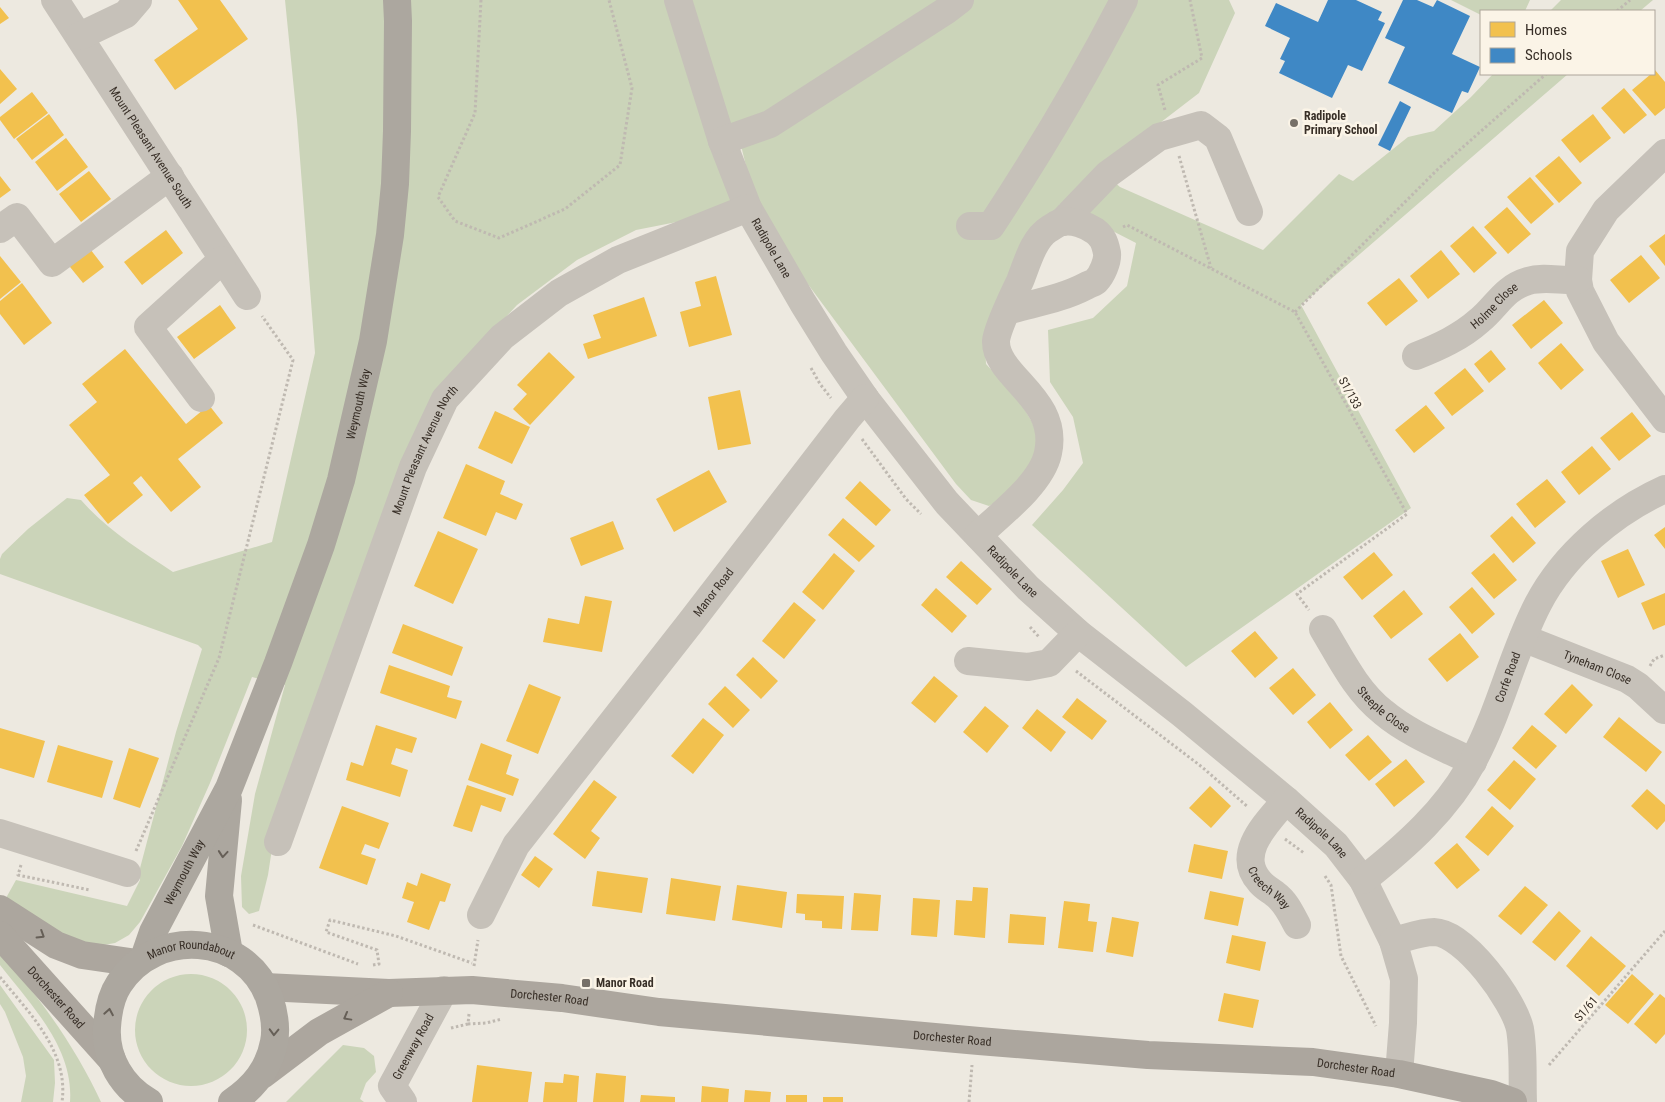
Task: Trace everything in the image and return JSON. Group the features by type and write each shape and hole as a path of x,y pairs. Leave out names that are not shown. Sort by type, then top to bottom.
{"highway":[{"name":"Weymouth Way","path":"141,961 153,932 229,788 278,663 321,545 341,480 373,341 390,235 395,184 397,0"},
{"name":"Weymouth Way","path":"229,788 219,896 229,953"},
{"name":"Manor Roundabout","path":"143,1100 123,1080 112,1060 106,1038 108,1010 119,984 141,961 151,954 177,945 204,945 229,953 249,968 265,987 273,1009 276,1032 271,1055 262,1075 247,1092 232,1102"}],"main road":[{"path":"0,909 56,945 82,954 141,961"},
{"name":"Dorchester Road","path":"0,935 112,1060"},
{"name":"Dorchester Road","path":"265,987 389,993 444,990 473,977 562,998 660,1012 778,1024 1148,1055 1314,1062 1400,1074 1491,1094 1512,1102"},
{"name":"Dorchester Road","path":"262,1075 319,1032 389,993"}],"street":[{"name":"Mount Pleasant Avenue South","path":"55,0 247,296"},
{"path":"80,36 126,14 138,0"},
{"name":"Radipole Lane","path":"678,0 722,141 748,208 834,353 946,503 1028,588 1078,632 1182,714 1286,800 1336,845 1363,880 1393,941 1404,979 1400,1074"},
{"path":"722,141 770,124 960,0"},
{"path":"970,226 991,226 1092,62 1124,0"},
{"path":"978,535 1021,496 1038,475 1048,454 1050,436 1046,420 1038,404 999,356 996,340 1036,245 1047,231 1062,222 1108,174 1159,137 1201,125 1218,138 1249,212"},
{"path":"1665,153 1606,210 1580,251 1578,280 1580,291 1606,342 1665,419"},
{"path":"0,229 17,217 52,263 170,176"},
{"name":"Mount Pleasant Avenue North","path":"278,842 413,467 445,399 502,337 559,293 618,260 748,208"},
{"path":"1007,311 1054,299 1096,280 1104,270 1107,256 1104,240 1094,231 1077,223 1062,222"},
{"path":"201,398 148,327 222,260"},
{"name":"Holme Close","path":"1416,356 1444,345 1459,336 1481,320 1500,298 1513,288 1528,281 1550,278 1578,280"},
{"name":"Manor Road","path":"481,915 516,844 847,419 866,398"},
{"name":"Corfe Road","path":"1363,880 1414,836 1447,801 1473,762 1538,604 1560,570 1589,539 1624,512 1665,489"},
{"name":"Steeple Close","path":"1323,629 1353,678 1381,711 1403,727 1473,762"},
{"path":"968,661 1028,667 1049,662 1078,632"},
{"name":"Tyneham Close","path":"1523,638 1627,679 1638,686 1664,710"},
{"name":"Creech Way","path":"1286,800 1266,824 1253,845 1250,859 1253,872 1264,886 1285,903 1297,926"},
{"path":"0,834 127,873"},
{"path":"1393,941 1435,932 1443,934 1451,937 1467,949 1486,969 1506,999 1520,1028 1523,1102"},
{"name":"Greenway Road","path":"403,1102 392,1086 444,990"}],"path":[{"path":"481,0 475,113 438,197 455,221 499,238 565,209 620,165 632,88 609,0"},
{"path":"1618,10 1630,0"},
{"path":"1104,240 1127,225 1295,312 1438,169 1545,75"},
{"path":"127,873 219,658 293,360 247,296"},
{"name":"S1/133","path":"1295,312 1407,514 1297,594 1323,629"},
{"path":"847,419 906,499 926,519"},
{"path":"1024,620 1056,656 1202,767 1266,824 1310,858"},
{"path":"1322,871 1331,885 1341,956 1378,1029"},
{"path":"18,875 91,890"},
{"path":"253,925 365,967 379,964 377,950 326,932 330,920 396,936 473,977 481,915"},
{"name":"S1/61","path":"1548,1066 1665,931"},
{"path":"0,977 44,1032 56,1053 61,1074 62,1102"},
{"path":"969,1102 973,1060"}],"green space":[{"path":"285,0 1229,0 1235,13 1199,93 1100,169 1120,187 1263,250 1339,174 1353,181 1408,137 1434,131 1492,75 1567,75 1301,305 1411,508 1186,667 1032,525 1063,490 1083,463 1073,417 1050,382 1048,330 1093,318 1127,286 1136,243 1060,204 985,343 986,364 1019,400 1032,422 1039,441 1035,460 1007,496 989,506 971,500 956,484 793,264 755,203 738,133 748,208 636,230 577,260 517,305 435,394 273,842 268,875 259,911 249,914 242,907 241,876 255,794 285,685 252,677 210,783 182,846 140,922 129,935 115,943 98,946 62,936 6,898 16,880 127,906 140,880 139,872 176,732 202,649 198,645 0,574 0,559 2,554 28,529 67,498 81,500 113,530 173,572 272,542 315,353 297,120"},
{"path":"1451,0 1530,0 1525,10 1480,10 1480,14"},
{"path":"1561,0 1653,0 1641,10 1551,10"},
{"path":"0,955 15,970 43,1005 81,1063 101,1102 70,1102 69,1082 65,1063 58,1045 37,1012 0,965"},
{"path":"191,974 213,978 231,990 243,1008 247,1030 243,1052 231,1070 213,1082 191,1086 169,1082 151,1070 139,1052 135,1030 139,1008 151,990 169,978"},
{"path":"0,985 54,1060 55,1083 53,1102 21,1102 26,1076 23,1057 0,1004"},
{"path":"343,1045 364,1048 374,1056 376,1072 366,1083 360,1099 364,1102 286,1102"}],"building: Homes":[{"path":"178,0 220,0 248,39 175,90 154,60 198,29"},
{"path":"0,7 9,18 0,24"},
{"path":"0,69 17,89 0,104"},
{"path":"1655,70 1665,82 1665,108 1655,116 1632,90 1650,75 1655,75"},
{"path":"1624,88 1647,115 1624,134 1601,108"},
{"path":"32,92 48,113 14,139 0,120 0,117"},
{"path":"49,114 64,135 32,160 16,139"},
{"path":"1593,114 1611,138 1580,163 1561,140"},
{"path":"66,138 88,167 57,191 35,162"},
{"path":"1559,156 1582,183 1559,203 1535,176"},
{"path":"89,171 111,199 81,222 59,194"},
{"path":"0,176 11,190 0,198"},
{"path":"1530,177 1554,204 1531,224 1507,197"},
{"path":"1507,207 1531,234 1508,254 1484,227"},
{"path":"1473,226 1497,253 1474,273 1450,246"},
{"path":"166,230 183,253 142,285 124,262"},
{"path":"1665,234 1665,266 1649,246"},
{"path":"87,245 104,267 83,283 66,262"},
{"path":"1441,250 1460,274 1428,299 1410,276"},
{"path":"1641,255 1660,278 1629,303 1610,280"},
{"path":"0,256 21,282 0,299"},
{"path":"716,276 732,335 689,347 680,312 701,306 695,282"},
{"path":"1399,278 1418,301 1386,326 1367,303"},
{"path":"22,283 52,323 24,345 0,314 0,301"},
{"path":"644,297 657,336 588,359 583,344 601,338 593,315"},
{"path":"1544,300 1563,323 1531,349 1512,325"},
{"path":"220,305 236,328 194,359 177,337"},
{"path":"1561,343 1584,370 1561,390 1538,363"},
{"path":"125,349 186,424 209,405 223,423 178,459 201,487 171,512 141,476 133,483 143,495 108,524 84,495 110,475 69,425 97,402 82,384"},
{"path":"1491,350 1506,369 1489,383 1474,364"},
{"path":"549,352 575,377 530,425 513,409 527,394 517,385"},
{"path":"1465,368 1484,391 1452,416 1434,393"},
{"path":"740,390 751,444 718,450 708,397"},
{"path":"1426,405 1445,428 1414,453 1395,430"},
{"path":"495,411 530,427 512,464 478,448"},
{"path":"1632,412 1651,436 1619,461 1600,438"},
{"path":"1592,446 1611,469 1579,495 1561,472"},
{"path":"466,464 505,481 500,494 523,504 516,520 496,512 486,536 443,518"},
{"path":"709,470 727,502 674,532 656,499"},
{"path":"1547,479 1566,502 1535,528 1516,504"},
{"path":"860,481 891,510 876,526 845,498"},
{"path":"1512,516 1536,543 1513,563 1490,536"},
{"path":"843,518 875,546 859,562 828,535"},
{"path":"613,521 624,549 581,566 570,538"},
{"path":"1665,527 1665,549 1654,535"},
{"path":"438,531 478,549 453,604 414,586"},
{"path":"1628,549 1645,585 1618,598 1601,561"},
{"path":"1374,552 1393,575 1362,600 1343,577"},
{"path":"834,553 855,571 823,610 802,592"},
{"path":"1494,553 1517,580 1494,599 1471,573"},
{"path":"961,561 992,589 977,605 946,577"},
{"path":"1472,587 1495,614 1472,634 1449,607"},
{"path":"936,588 967,616 952,633 921,605"},
{"path":"1404,590 1423,614 1391,639 1373,616"},
{"path":"1665,593 1665,625 1653,630 1641,603"},
{"path":"585,596 612,601 602,652 543,642 548,618 579,624"},
{"path":"794,602 816,620 784,659 762,641"},
{"path":"403,624 463,647 452,676 392,653"},
{"path":"1255,631 1278,658 1255,678 1231,651"},
{"path":"1460,633 1479,657 1447,682 1428,659"},
{"path":"753,657 778,681 761,699 736,675"},
{"path":"389,665 450,686 447,697 462,701 456,719 380,693"},
{"path":"1293,668 1316,695 1293,715 1269,688"},
{"path":"934,676 958,696 935,723 911,703"},
{"path":"529,684 561,697 538,754 506,741"},
{"path":"1572,684 1593,705 1566,734 1544,714"},
{"path":"725,686 750,710 733,728 708,704"},
{"path":"1077,698 1107,721 1092,740 1062,717"},
{"path":"1330,702 1353,730 1330,749 1307,722"},
{"path":"985,706 1009,726 987,753 963,732"},
{"path":"1037,709 1066,732 1051,752 1022,728"},
{"path":"1619,717 1662,752 1646,772 1603,737"},
{"path":"703,718 724,735 693,774 671,756"},
{"path":"376,725 417,738 412,753 396,748 391,764 408,770 400,797 346,780 351,762 363,766"},
{"path":"1532,725 1557,746 1536,769 1512,748"},
{"path":"0,728 45,741 34,778 0,768"},
{"path":"1368,735 1392,762 1369,781 1345,755"},
{"path":"481,743 512,755 506,774 519,779 513,796 468,780"},
{"path":"58,745 113,761 102,798 47,782"},
{"path":"129,748 159,758 140,808 113,799"},
{"path":"1406,759 1425,782 1394,807 1375,784"},
{"path":"1514,760 1536,779 1510,810 1487,790"},
{"path":"594,780 617,797 591,831 600,838 585,859 553,834"},
{"path":"467,785 506,798 501,812 481,805 472,832 453,826"},
{"path":"1210,786 1231,806 1211,828 1189,808"},
{"path":"1647,789 1665,805 1665,821 1657,830 1631,806"},
{"path":"342,806 389,823 379,849 365,844 361,854 376,859 367,885 319,868"},
{"path":"1492,806 1514,826 1488,856 1465,837"},
{"path":"1457,843 1480,870 1457,889 1434,863"},
{"path":"1194,844 1228,851 1222,879 1188,872"},
{"path":"535,856 553,869 539,888 521,875"},
{"path":"597,871 648,878 642,913 592,906"},
{"path":"421,873 451,884 445,902 440,901 429,930 407,922 414,902 402,898 407,882 417,886"},
{"path":"671,878 721,886 715,921 666,914"},
{"path":"737,885 787,892 782,928 732,920"},
{"path":"1525,886 1548,905 1521,935 1498,916"},
{"path":"973,887 988,888 985,938 954,935 956,900 972,901"},
{"path":"1210,891 1244,898 1238,926 1204,919"},
{"path":"854,893 881,895 878,931 851,930"},
{"path":"797,894 844,896 842,929 822,928 822,921 805,920 805,914 796,913"},
{"path":"913,898 940,900 937,937 911,935"},
{"path":"1064,901 1090,904 1088,921 1097,922 1093,952 1058,948"},
{"path":"1559,911 1581,931 1555,961 1532,942"},
{"path":"1010,914 1046,917 1044,945 1008,943"},
{"path":"1112,917 1139,922 1133,957 1106,952"},
{"path":"1232,935 1266,942 1260,971 1226,963"},
{"path":"1591,936 1626,966 1599,996 1566,966"},
{"path":"1632,974 1654,994 1628,1024 1605,1005"},
{"path":"1224,993 1259,1000 1253,1028 1218,1021"},
{"path":"1660,994 1665,998 1665,1034 1656,1044 1634,1024"},
{"path":"477,1065 532,1072 528,1102 472,1102"},
{"path":"596,1073 626,1076 624,1102 593,1102"},
{"path":"564,1074 579,1076 577,1102 543,1102 545,1082 563,1083"},
{"path":"702,1086 729,1089 728,1102 701,1102"},
{"path":"745,1090 771,1092 770,1102 744,1102"},
{"path":"641,1095 675,1097 675,1102 640,1102"},
{"path":"786,1095 807,1095 807,1102 786,1102"},
{"path":"823,1097 843,1097 843,1102 823,1102"}],"building: Schools":[{"path":"1328,0 1356,0 1382,12 1378,20 1385,23 1362,71 1348,65 1332,98 1279,73 1285,61 1280,59 1290,38 1265,26 1276,3 1318,22"},
{"path":"1403,0 1417,0 1433,7 1437,0 1470,16 1452,54 1480,67 1468,93 1462,91 1452,113 1388,83 1405,47 1385,38"},
{"path":"1400,101 1411,107 1390,151 1378,145"}],"place":[{"name":"Radipole Primary School","path":"1294,123"},
{"name":"Manor Road","path":"586,983"}]}
